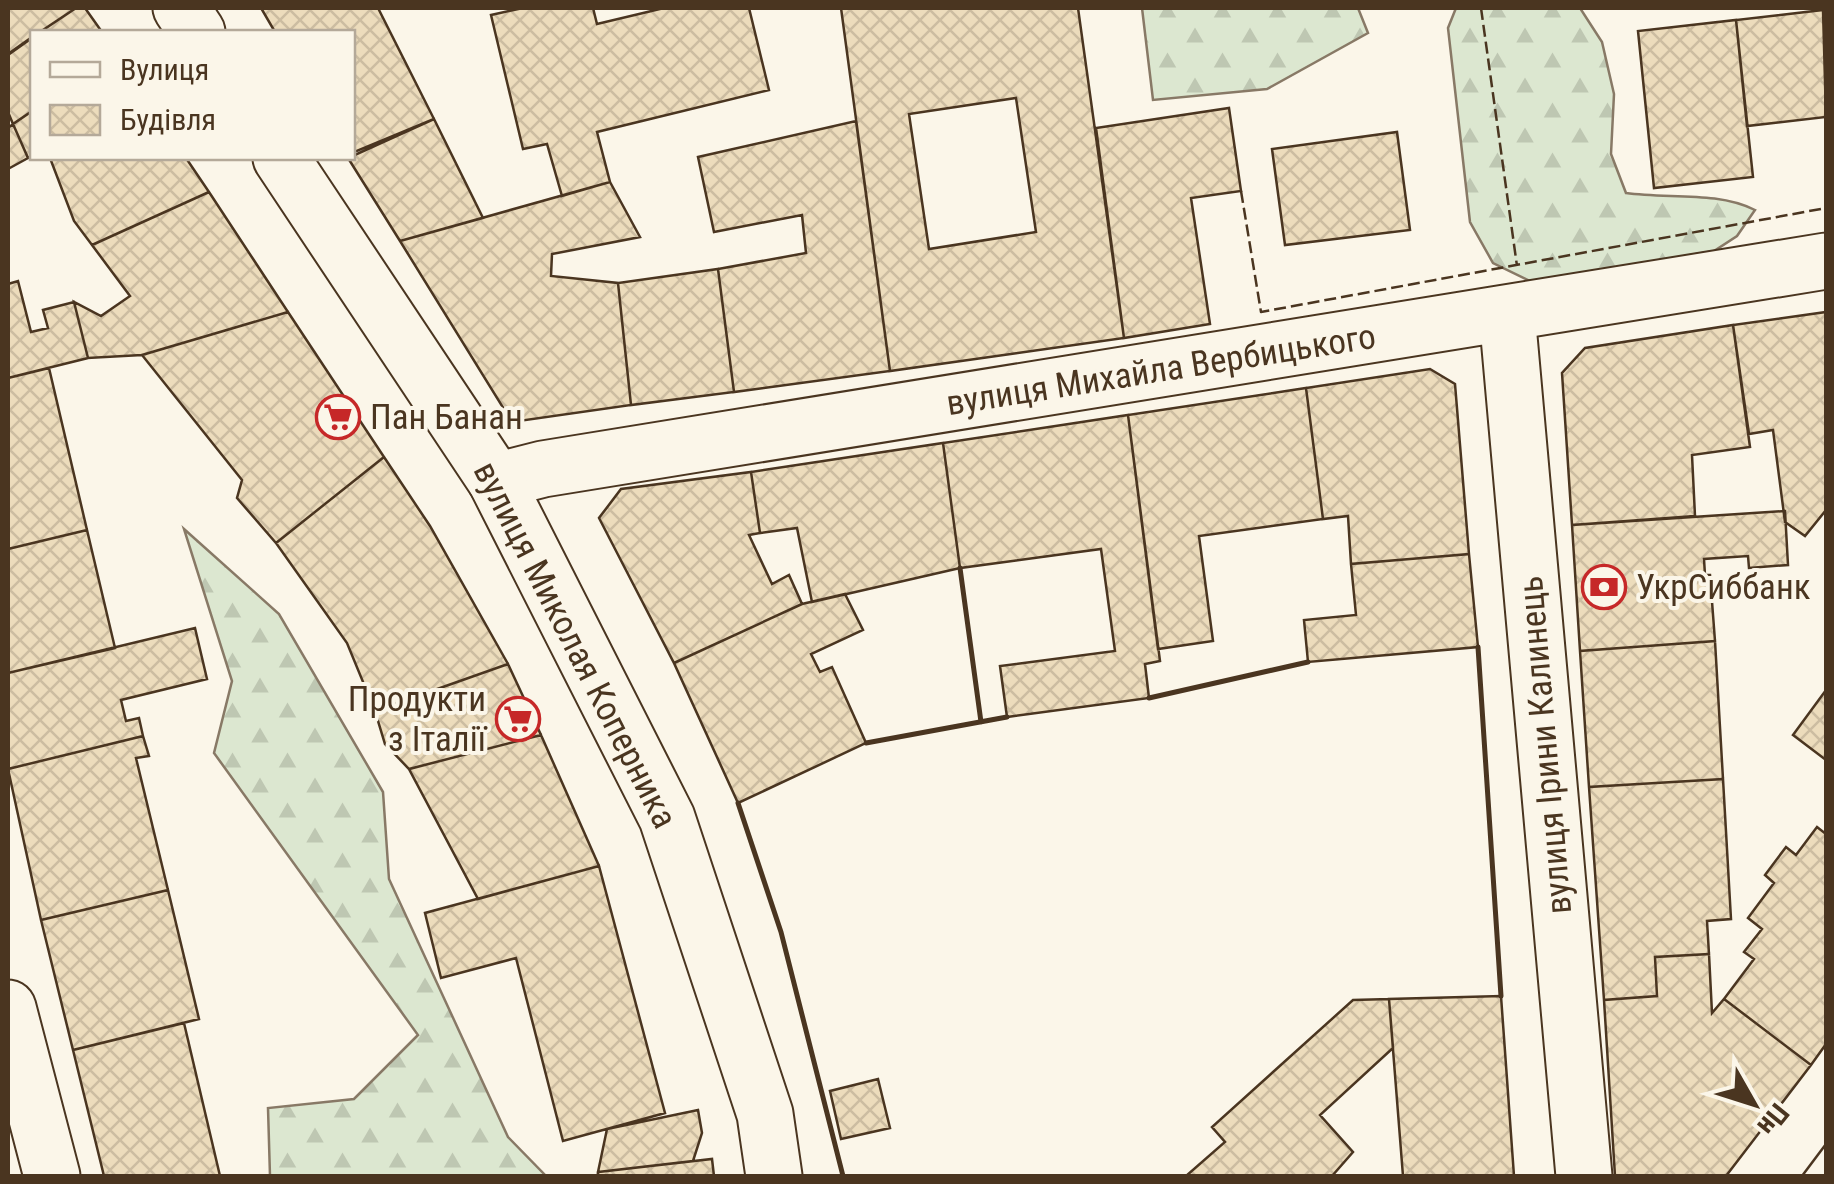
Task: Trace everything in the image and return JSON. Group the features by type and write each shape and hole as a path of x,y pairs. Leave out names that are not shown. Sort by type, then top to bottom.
{"street":[{"path":"181,8 197,30"},
{"name":"вулиця Миколая Коперника","path":"282,160 496,481 667,818 764,1114 774,1176"},
{"name":"вулиця Михайла Вербицького","path":"496,481 543,469 1826,261"},
{"name":"вулиця Ірини Калинець","path":"1508,314 1584,1176"},
{"path":"8,1008 52,1176"}],"green space":[{"path":"1142,8 1358,8 1368,33 1267,89 1153,100"},
{"path":"1456,8 1580,8 1602,42 1614,94 1611,154 1626,193 1725,200 1755,210 1737,236 1714,251 1532,282 1493,263 1470,222 1448,28"},
{"path":"184,529 279,614 383,792 389,879 508,1137 546,1176 270,1176 268,1108 354,1099 418,1035 214,753 232,681"}],"building":[{"path":"8,8 76,8 43,30 30,30 30,38 8,54"},
{"path":"76,8 85,8 101,30 43,30"},
{"path":"261,8 378,8 434,119 355,152 355,30 274,30"},
{"path":"523,8 593,8 597,24 664,8 749,8 769,90 597,132 610,182 562,196 547,144 523,149 491,15"},
{"path":"841,8 1078,8 1124,338 890,371","holes":["1016,98 1036,232 929,249 909,114"]},
{"path":"1823,10 1826,117 1747,126 1736,20"},
{"path":"1736,20 1753,177 1654,188 1638,31"},
{"path":"30,39 30,112 13,124 8,112 8,55"},
{"path":"1229,108 1241,191 1191,198 1210,324 1124,338 1096,128"},
{"path":"30,112 28,158 13,124"},
{"path":"434,119 483,218 400,241 349,160 355,160 355,155"},
{"path":"856,121 890,371 734,392 718,269 806,253 802,215 714,232 698,157"},
{"path":"13,124 28,158 8,169 8,128"},
{"path":"1397,132 1410,230 1285,245 1272,149"},
{"path":"51,160 187,160 209,192 92,245 74,221"},
{"path":"610,182 640,237 552,254 551,276 618,283 631,405 512,422 400,241"},
{"path":"209,192 288,312 142,355 88,358 74,302 101,316 130,296 92,245"},
{"path":"718,269 734,392 631,405 618,283"},
{"path":"18,281 31,332 48,328 43,310 74,302 88,358 8,378 8,284"},
{"path":"288,312 384,457 276,543 237,498 242,480 142,355"},
{"path":"1826,312 1826,510 1805,536 1785,522 1773,430 1749,434 1733,325"},
{"path":"1733,325 1750,447 1692,455 1695,516 1572,525 1562,373 1585,348"},
{"path":"49,368 87,530 8,549 8,378"},
{"path":"1430,369 1455,384 1469,554 1351,564 1348,516 1323,519 1306,388"},
{"path":"1306,388 1323,519 1199,536 1213,641 1158,649 1128,415"},
{"path":"1128,415 1160,661 1145,664 1149,698 1007,717 1000,666 1115,651 1101,549 960,568 943,443"},
{"path":"943,443 960,568 812,602 797,528 760,533 751,472"},
{"path":"384,457 430,526 508,664 375,711 347,643 276,543"},
{"path":"751,472 760,533 749,535 772,584 789,575 802,604 674,663 599,518 621,489"},
{"path":"1785,511 1788,565 1749,568 1748,556 1704,559 1705,575 1710,575 1715,641 1580,651 1572,525"},
{"path":"87,530 115,648 8,673 8,549"},
{"path":"1469,554 1478,647 1308,662 1304,620 1356,615 1351,564"},
{"path":"845,594 863,630 811,654 820,672 832,667 866,743 738,803 674,663 802,604"},
{"path":"195,628 207,679 121,700 126,721 139,718 143,736 8,769 8,673"},
{"path":"1715,641 1723,779 1589,787 1580,651"},
{"path":"508,664 541,735 409,769 385,744 375,711"},
{"path":"1826,690 1826,760 1793,735"},
{"path":"541,735 599,866 478,899 409,769"},
{"path":"143,736 149,756 136,758 168,890 41,920 8,769"},
{"path":"1723,779 1731,919 1707,921 1709,954 1655,957 1657,996 1604,1000 1589,787"},
{"path":"1817,827 1826,834 1826,1044 1811,1065 1724,999 1754,959 1744,952 1762,929 1748,918 1774,883 1765,875 1786,847 1796,855"},
{"path":"599,866 665,1113 563,1141 516,958 441,978 425,913"},
{"path":"168,890 199,1019 73,1050 41,920"},
{"path":"1709,954 1712,1013 1724,999 1811,1065 1726,1176 1615,1176 1604,1000 1657,996 1655,957"},
{"path":"1501,996 1514,1176 1403,1176 1389,999"},
{"path":"1389,999 1393,1048 1320,1115 1353,1152 1332,1176 1186,1176 1225,1142 1212,1127 1353,1000"},
{"path":"184,1023 220,1176 104,1176 73,1050"},
{"path":"878,1079 890,1128 841,1139 830,1091"},
{"path":"698,1110 702,1133 693,1161 598,1172 607,1129"},
{"path":"712,1159 714,1176 598,1176 598,1172"}],"tram line":[{"path":"1802,1176 1826,1144"}],"fence":[{"path":"1481,8 1517,266"},
{"path":"1241,191 1261,312 1826,208"}],"wall":[{"path":"960,568 981,722"},
{"path":"1478,647 1501,996"},
{"path":"1149,698 1308,662"},
{"path":"866,743 1007,717"},
{"path":"738,803 781,932 843,1176"}],"place":[{"name":"Пан Банан","path":"338,417"},
{"name":"УкрСиббанк","path":"1604,587"},
{"name":"Продукти з Італії","path":"518,719"}]}
